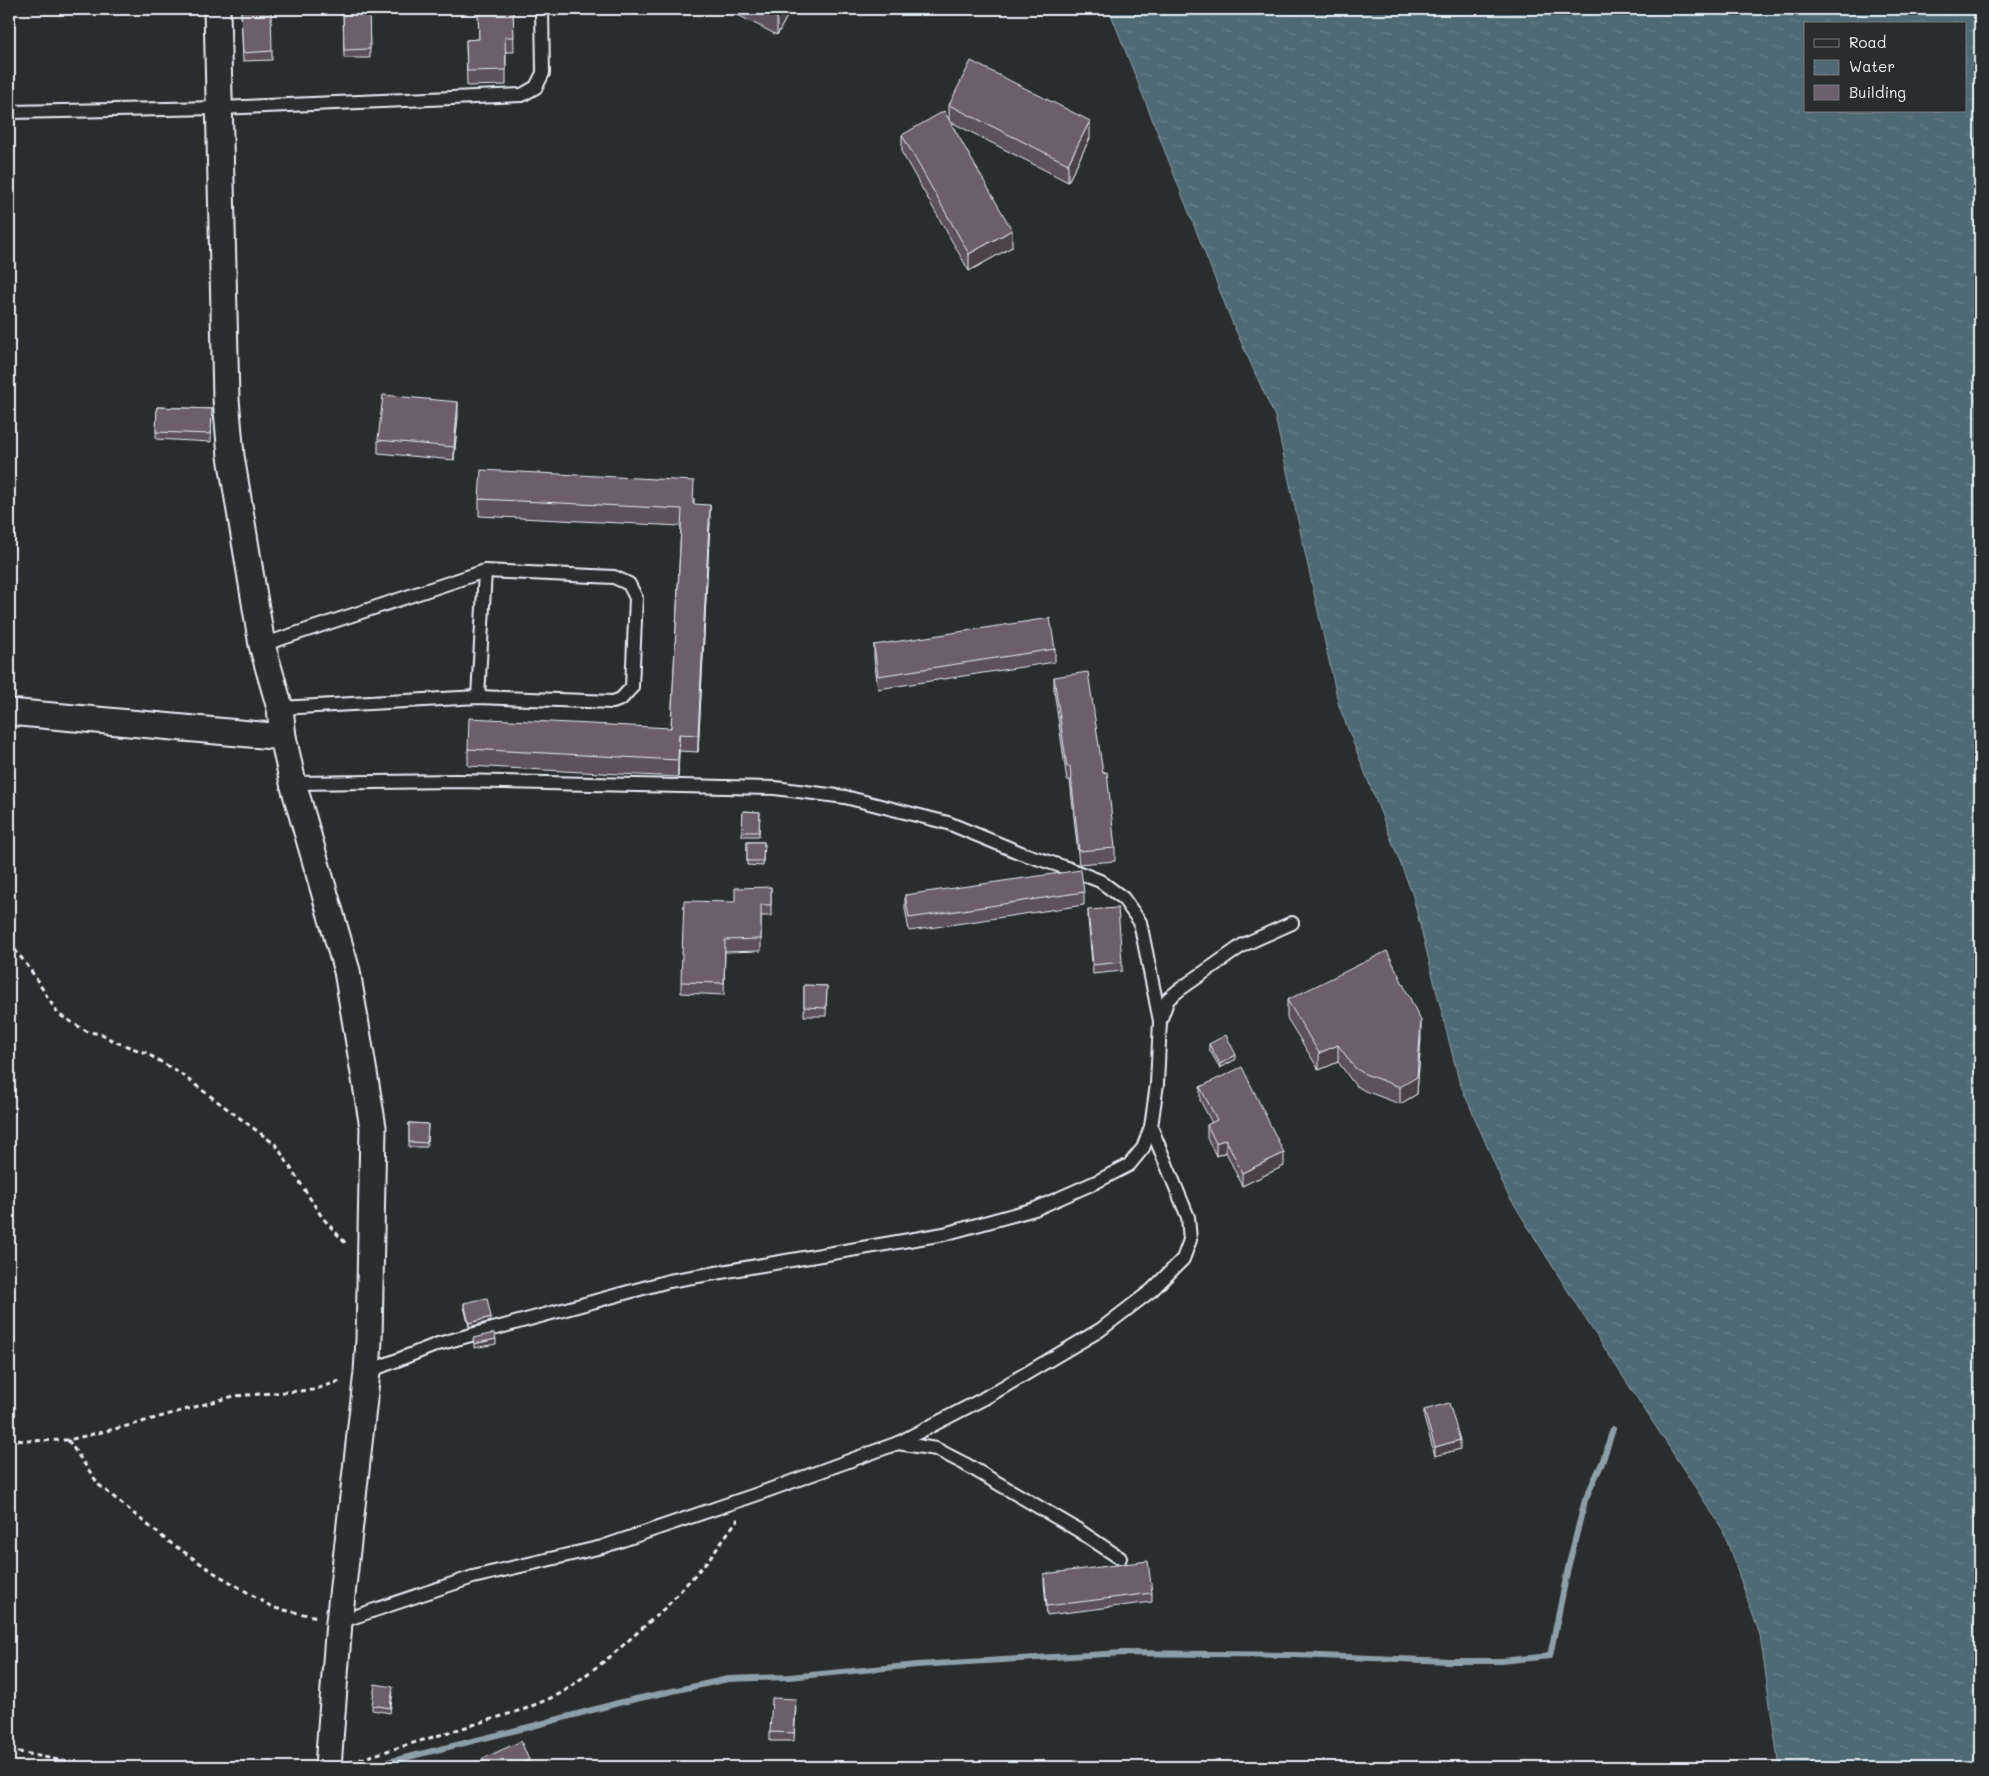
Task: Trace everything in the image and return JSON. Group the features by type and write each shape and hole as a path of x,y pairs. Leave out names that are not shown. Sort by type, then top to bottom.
{"street":[{"path":"217,9 227,426 262,645 280,708 283,737 293,783 347,971 373,1127 369,1340 339,1622 335,1766"},
{"path":"9,712 283,737"}],"lane":[{"path":"9,112 219,108 522,95 536,87 543,73 542,9"},
{"path":"478,697 485,571"},
{"path":"262,645 485,571 614,577 628,584 636,598 632,687 621,699 605,703 478,697 280,708"},
{"path":"293,783 457,780 775,788 845,797 948,824 1021,853 1100,881 1123,898 1140,922 1160,1021 1157,1084 1152,1127 1143,1148 1129,1166 1034,1209 944,1234 669,1281 438,1344 367,1372"},
{"path":"1160,1021 1168,999 1179,990 1243,945 1292,923"},
{"path":"339,1622 474,1577 602,1547 755,1495 898,1443 983,1399 1100,1330 1152,1290 1183,1259 1190,1240 1188,1217 1152,1127"},
{"path":"898,1443 936,1450 965,1464 1078,1530 1120,1558"}],"path":[{"path":"9,942 30,969 58,1014 88,1032 102,1034 146,1053 178,1072 276,1145 322,1217 348,1246"},
{"path":"9,1439 24,1441 68,1440 131,1425 234,1396 313,1390 367,1372"},
{"path":"68,1440 99,1485 165,1539 213,1572 274,1608 339,1622"},
{"path":"335,1766 525,1709 570,1687 611,1656 667,1606 708,1560 755,1495"},
{"path":"9,1750 88,1766 103,1767"}],"water":[{"path":"1109,9 1980,9 1980,1767 1779,1767 1760,1635 1723,1530 1581,1312 1507,1193 1459,1081 1412,893 1339,706 1275,417 1232,322"}],"building":[{"path":"343,9 369,9 370,49 344,50"},
{"path":"478,9 513,9 514,37 505,37 506,70 467,71 466,40 479,39"},
{"path":"759,9 782,9 777,18"},
{"path":"271,10 272,51 243,53 241,11"},
{"path":"971,61 1090,121 1068,164 949,105"},
{"path":"944,111 1012,230 969,254 902,135"},
{"path":"383,395 458,402 454,447 378,440"},
{"path":"157,407 212,409 211,434 156,432"},
{"path":"481,470 694,481 693,504 710,505 698,735 679,734 678,760 468,749 469,718 671,728 682,509 479,499"},
{"path":"1050,618 1055,649 878,676 874,645"},
{"path":"1088,672 1103,773 1107,772 1115,848 1079,851 1070,766 1067,767 1054,677"},
{"path":"743,811 760,812 759,832 742,832"},
{"path":"747,842 764,842 763,861 747,861"},
{"path":"1081,870 1084,892 909,918 905,895"},
{"path":"771,887 771,905 761,905 761,939 725,940 724,983 681,982 684,901 735,902 735,888"},
{"path":"1118,908 1122,962 1093,965 1088,910"},
{"path":"1387,951 1421,1021 1417,1077 1400,1087 1365,1074 1355,1068 1338,1045 1319,1053 1287,1000"},
{"path":"804,985 827,986 826,1008 804,1007"},
{"path":"1226,1035 1236,1055 1220,1064 1209,1044"},
{"path":"1242,1067 1284,1153 1242,1173 1226,1139 1216,1143 1207,1125 1217,1120 1200,1087"},
{"path":"409,1123 428,1124 427,1143 409,1142"},
{"path":"487,1298 491,1317 469,1323 464,1303"},
{"path":"494,1333 496,1339 474,1344 473,1338"},
{"path":"1449,1403 1460,1440 1435,1447 1424,1410"},
{"path":"1148,1561 1152,1593 1047,1606 1044,1574"},
{"path":"375,1684 393,1687 390,1708 372,1705"},
{"path":"772,1698 796,1699 794,1733 770,1732"},
{"path":"521,1741 529,1760 512,1767 486,1767 482,1759"}],"waterway":[{"path":"368,1767 622,1702 728,1679 789,1677 917,1665 1123,1653 1295,1655 1449,1661 1501,1661 1550,1656 1568,1568 1585,1500 1602,1463 1613,1429"}]}
